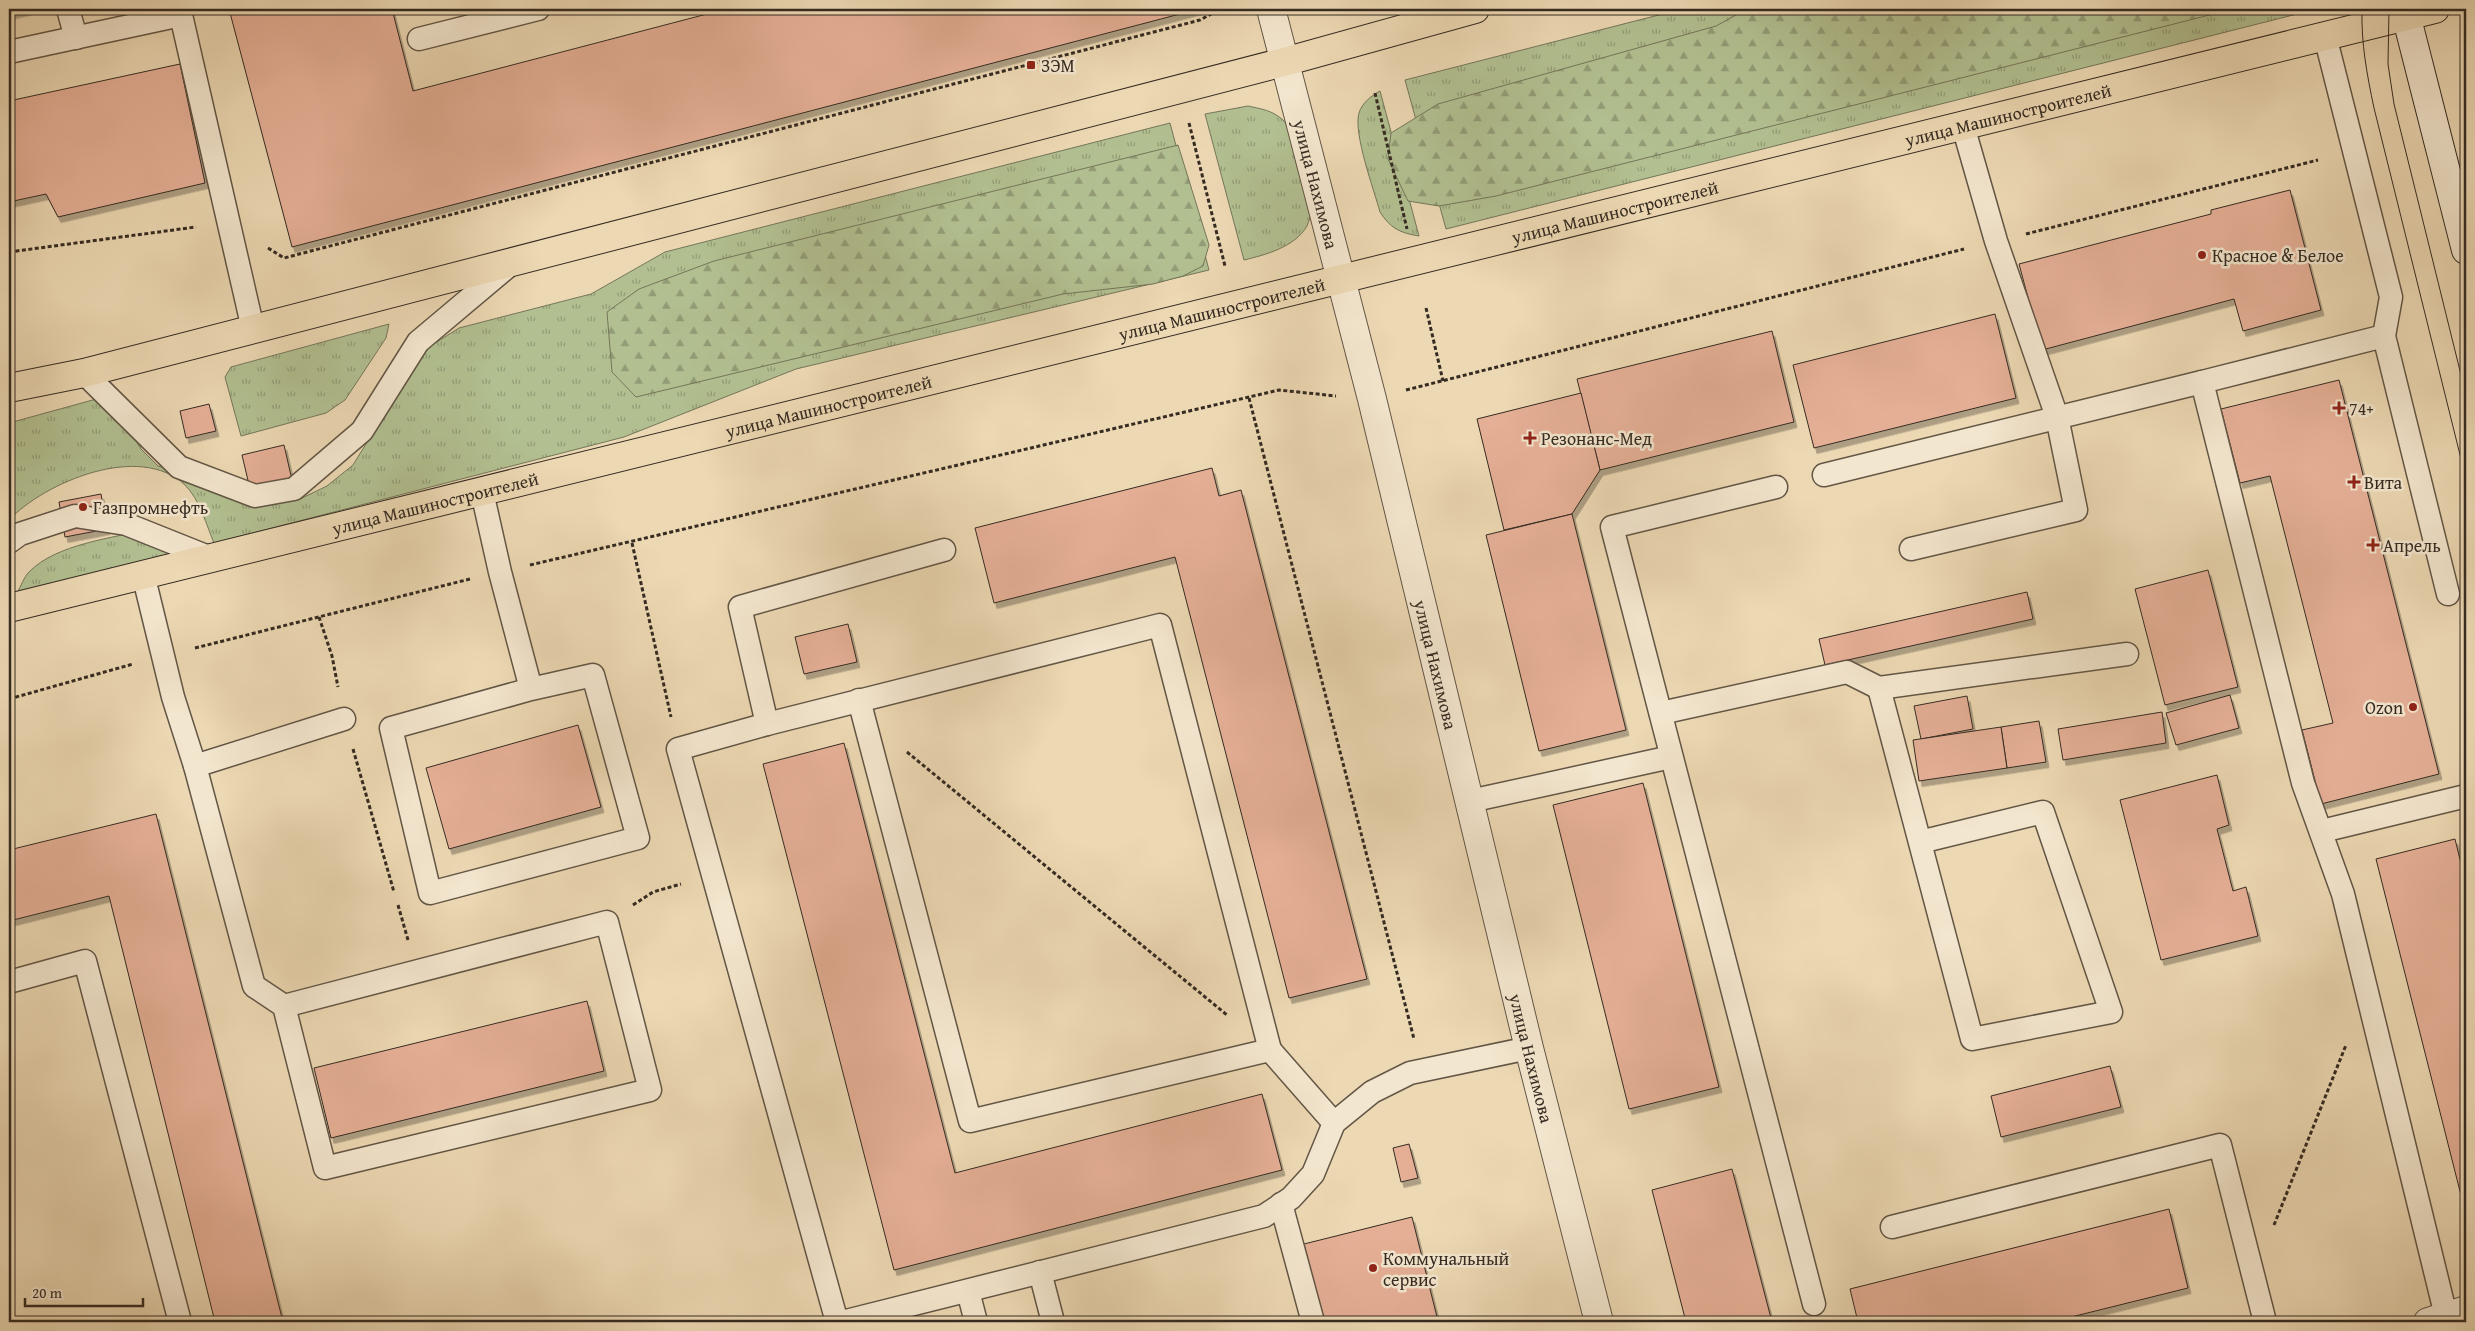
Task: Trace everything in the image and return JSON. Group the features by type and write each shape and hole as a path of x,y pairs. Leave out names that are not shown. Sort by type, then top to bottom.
{"main road":[{"path":"9,388 84,373 1284,62 1475,9"},
{"name":"улица Машиностроителей","path":"9,608 2435,9"}],"street":[{"name":"улица Нахимова","path":"1271,9 1372,399 1529,1048 1599,1322"},
{"path":"2406,15 2466,250"}],"lane":[{"path":"68,9 76,38"},
{"path":"419,39 538,9"},
{"path":"9,52 181,15 253,329"},
{"path":"2325,36 2391,298 2384,336 2448,594"},
{"path":"1911,549 2076,510 2057,417 1996,241 1963,126"},
{"path":"84,373 179,468 255,496 294,489 362,431 418,342 515,261"},
{"path":"1824,475 2384,336"},
{"path":"2202,382 2303,783 2322,831 2343,894 2447,1316"},
{"path":"1776,486 1612,527 1814,1304"},
{"path":"482,492 500,572 531,689"},
{"path":"9,542 20,534 76,516 126,524 211,558"},
{"path":"767,724 740,607 944,550"},
{"path":"143,574 173,697 195,766 254,986 284,1006 325,1168 650,1090 607,922 284,1006"},
{"path":"837,1322 678,749 859,700 1160,625 1270,1050 1334,1123"},
{"path":"1661,713 1846,672 1880,688 2127,654"},
{"path":"594,675 638,838 430,893 391,728 531,689 594,675"},
{"path":"1880,688 1920,842 1972,1039 2111,1012 2043,812 1920,842"},
{"path":"859,700 970,1121 1270,1050"},
{"path":"195,766 344,719"},
{"path":"1470,801 1671,757"},
{"path":"2322,831 2466,796"},
{"path":"9,982 85,961 180,1322"},
{"path":"842,1322 1264,1216 1291,1198 1313,1174 1334,1123 1372,1092 1410,1073 1529,1048"},
{"path":"1892,1227 2220,1145 2265,1322"},
{"path":"1282,1204 1313,1322"},
{"path":"1040,1272 1053,1322"},
{"path":"968,1291 976,1322"}],"path":[{"path":"9,252 228,222 284,258 1200,20 1220,9"},
{"path":"1375,93 1408,232"},
{"path":"1188,119 1225,266"},
{"path":"9,699 164,655 500,572 1279,390 1372,399 2318,160"},
{"path":"1426,308 1443,381"},
{"path":"1249,398 1422,1072"},
{"path":"632,542 678,749"},
{"path":"320,617 332,656 344,719 417,972"},
{"path":"904,750 1270,1050"},
{"path":"607,922 653,892 713,875"},
{"path":"2253,1276 2367,991"}],"green space":[{"path":"1682,9 2317,9 1446,229 1405,80"},
{"path":"1747,9 2233,9 1496,196 1439,206 1408,201 1388,159 1391,133 1438,104 1716,26"},
{"path":"1380,91 1419,236 1396,229 1384,218 1380,212 1365,162 1359,134 1359,113 1367,100"},
{"path":"1248,106 1275,114 1287,126 1300,162 1312,208 1307,226 1295,239 1270,253 1244,260 1205,114"},
{"path":"1170,123 1209,270 796,369 624,437 214,543 199,505 185,485 166,473 144,467 119,467 94,472 69,481 45,492 9,520 9,423 100,398 125,411 141,449 158,466 266,503 300,499 327,486 353,465 424,350 459,328 591,294 665,252"},
{"path":"1178,145 1209,245 1203,266 1183,276 1153,284 1063,294 636,397 612,372 607,312 639,289 714,261"},
{"path":"389,324 386,338 345,400 326,413 241,436 225,377 231,367"},
{"path":"150,529 172,554 17,593 29,572 40,562 54,555 86,543"}],"building":[{"path":"9,9 30,9 9,14"},
{"path":"229,9 392,9 413,91 726,9 1199,9 292,247"},
{"path":"180,64 205,183 58,217 46,194 9,202 9,101"},
{"path":"2290,190 2321,310 2243,331 2234,299 2042,350 2019,264 2211,214 2211,210"},
{"path":"1995,314 2016,398 1814,448 1793,365"},
{"path":"1772,331 1794,422 1600,470 1577,379"},
{"path":"2339,380 2439,774 2321,804 2302,730 2333,723 2270,476 2240,483 2221,409"},
{"path":"1581,393 1600,470 1572,514 1504,530 1477,419"},
{"path":"209,404 216,431 186,438 180,411"},
{"path":"284,445 292,480 250,489 242,455"},
{"path":"1212,468 1219,496 1241,490 1367,979 1289,998 1175,557 994,603 975,528"},
{"path":"101,494 107,529 65,537 59,502"},
{"path":"1572,514 1626,730 1539,751 1486,535"},
{"path":"2208,570 2238,687 2165,705 2135,589"},
{"path":"2027,592 2033,619 1825,665 1819,639"},
{"path":"848,624 857,662 804,674 795,637"},
{"path":"2230,695 2239,728 2176,745 2166,713"},
{"path":"1967,696 1973,729 1921,739 1914,706"},
{"path":"2162,712 2166,743 2063,760 2058,729"},
{"path":"2039,721 2046,762 2007,768 2001,727"},
{"path":"578,725 601,807 449,849 426,768"},
{"path":"2001,727 2007,768 1919,781 1913,740"},
{"path":"844,743 955,1173 1262,1094 1282,1170 894,1270 763,764"},
{"path":"2217,775 2229,825 2217,829 2233,891 2246,887 2258,936 2161,960 2120,800"},
{"path":"1643,783 1719,1087 1629,1109 1553,805"},
{"path":"156,814 283,1322 215,1322 109,896 9,921 9,850"},
{"path":"2455,839 2466,884 2466,1215 2376,859"},
{"path":"587,1001 604,1071 331,1138 314,1068"},
{"path":"2110,1066 2121,1107 2001,1137 1991,1096"},
{"path":"1409,1144 1418,1178 1401,1182 1393,1148"},
{"path":"1732,1169 1772,1322 1686,1322 1652,1190"},
{"path":"2169,1209 2188,1288 2051,1322 1858,1322 1850,1289"},
{"path":"1412,1217 1438,1321 1323,1322 1304,1244"}],"tram line":[{"path":"2362,9 2365,59 2374,108 2466,479"},
{"path":"2389,9 2388,64 2394,104 2466,395"}],"place":[{"name":"ЗЭМ","path":"1031,65"},
{"name":"Красное & Белое","path":"2202,255"},
{"name":"74+","path":"2339,408"},
{"name":"Резонанс-Мед","path":"1530,438"},
{"name":"Вита","path":"2354,482"},
{"name":"Газпромнефть","path":"83,507"},
{"name":"Апрель","path":"2373,545"},
{"name":"Ozon","path":"2413,707"},
{"name":"Коммунальный сервис","path":"1373,1268"}]}
